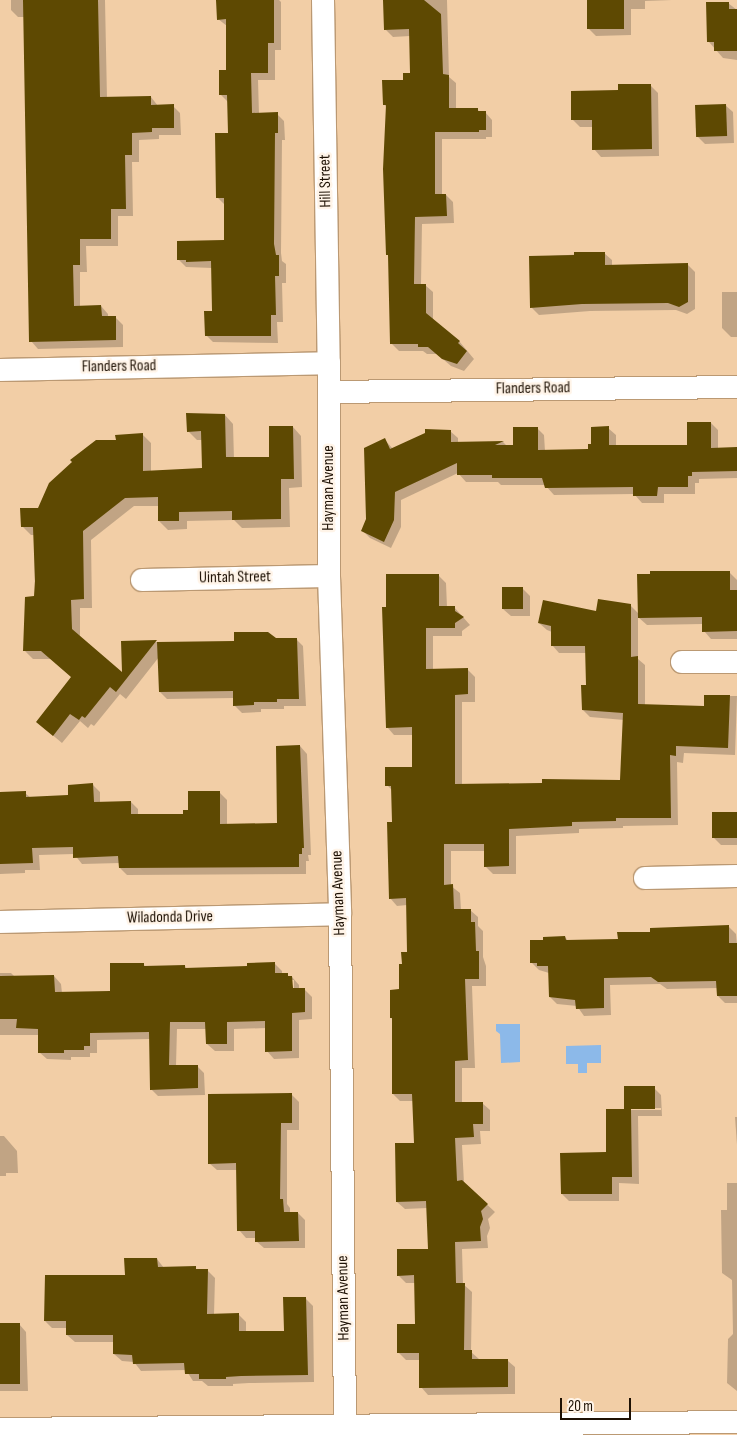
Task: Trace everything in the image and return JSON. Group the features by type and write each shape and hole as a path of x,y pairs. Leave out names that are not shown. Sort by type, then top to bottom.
{"street":[{"name":"Hill Street","path":"323,0 329,362"},
{"name":"Flanders Road","path":"0,370 329,362"},
{"name":"Hayman Avenue","path":"329,362 328,576 340,914 345,1424"},
{"name":"Flanders Road","path":"329,392 737,387"},
{"name":"Uintah Street","path":"142,580 328,576"},
{"path":"682,662 737,662"},
{"path":"645,878 737,876"},
{"name":"Wiladonda Drive","path":"0,922 340,914"},
{"path":"0,1429 345,1424 737,1422"}],"water":[{"path":"496,1024 520,1024 520,1062 501,1063 500,1034 496,1031"},
{"path":"601,1045 601,1063 587,1063 587,1073 578,1073 578,1064 566,1064 566,1046"}],"building":[{"path":"23,0 98,0 100,97 151,96 151,105 174,104 174,128 152,128 152,132 132,133 132,155 125,155 126,209 111,209 111,239 80,239 80,265 73,265 74,306 101,305 102,316 116,316 116,340 29,342"},
{"path":"216,0 274,0 274,43 268,43 268,73 251,73 252,113 278,112 278,133 275,133 274,244 276,255 279,255 279,276 275,276 276,315 271,315 271,336 205,336 204,311 212,311 211,261 186,262 186,260 177,260 177,241 224,240 224,198 216,198 215,133 228,133 227,95 219,95 219,70 226,70 226,19 217,20"},
{"path":"383,0 424,0 441,14 443,74 449,75 449,108 478,108 478,111 486,111 486,130 479,130 479,132 435,132 435,194 446,194 447,216 415,217 414,284 426,284 426,313 460,341 458,343 467,351 457,364 442,359 428,347 418,347 418,344 390,344 388,255 386,255 383,169 386,105 383,105 382,80 403,80 403,73 410,73 409,29 384,30"},
{"path":"587,0 624,0 624,29 587,29"},
{"path":"706,2 729,2 729,9 737,9 737,51 714,51 714,42 707,42"},
{"path":"618,84 651,84 652,149 592,150 592,120 571,120 571,91 618,90"},
{"path":"726,104 727,136 696,137 695,105"},
{"path":"574,252 605,252 605,265 688,263 688,302 679,307 668,303 582,304 530,308 529,256 574,255"},
{"path":"186,413 225,414 226,457 269,457 269,426 293,426 294,479 281,479 281,519 232,520 232,511 179,512 179,521 158,521 158,497 125,498 83,531 84,599 71,600 72,629 122,672 121,641 157,640 116,692 110,687 85,718 82,716 79,720 70,714 53,736 36,722 71,677 41,651 23,651 25,597 34,596 35,581 33,527 21,527 20,508 38,508 49,483 72,462 70,460 96,440 116,440 115,435 143,433 143,471 202,468 201,431 187,432"},
{"path":"687,422 711,422 711,448 737,447 737,471 692,472 692,476 688,476 688,487 658,487 657,496 633,496 633,487 545,488 542,478 492,478 492,475 457,475 457,463 395,492 394,520 384,542 361,531 366,519 364,448 385,438 390,449 425,433 425,429 451,430 451,442 504,441 495,445 513,445 513,427 538,427 538,450 588,449 588,444 591,444 591,427 609,426 609,445 687,445"},
{"path":"650,571 730,571 730,590 737,590 737,631 702,632 702,617 638,618 637,574 650,574"},
{"path":"386,574 439,574 439,606 455,606 455,611 464,617 455,623 455,628 426,628 426,669 468,668 468,694 455,695 455,784 542,783 542,779 620,780 623,713 582,710 581,685 586,685 585,646 551,646 551,626 538,623 543,600 596,611 598,599 631,604 631,657 638,656 638,704 704,706 704,695 730,695 728,748 676,746 676,756 670,755 671,818 616,818 616,821 572,822 572,826 509,829 509,866 484,867 484,844 444,844 444,885 453,884 454,909 471,909 471,922 475,922 476,951 479,951 479,979 465,979 468,1060 455,1061 455,1102 483,1102 483,1124 473,1124 474,1137 455,1138 457,1181 462,1180 488,1204 481,1211 483,1219 480,1227 481,1241 455,1242 456,1283 465,1283 464,1350 472,1350 472,1359 508,1359 508,1387 419,1388 419,1353 397,1353 397,1324 415,1324 414,1275 397,1276 397,1249 428,1249 426,1201 396,1202 395,1143 414,1143 412,1094 392,1094 390,990 399,989 399,964 402,964 401,952 407,952 406,898 389,899 387,822 392,822 391,786 385,786 385,767 412,767 412,727 386,728 382,607 386,607"},
{"path":"502,587 523,587 523,609 502,609"},
{"path":"234,632 268,632 276,638 297,638 299,699 277,699 277,702 254,702 254,705 233,706 233,691 159,692 157,642 234,641"},
{"path":"300,745 304,848 302,848 302,854 299,854 299,867 119,868 118,856 73,858 73,847 32,848 33,863 0,864 0,792 26,791 26,797 68,795 68,785 93,783 94,802 131,801 131,814 183,814 183,810 188,810 188,791 220,791 220,824 277,823 276,746"},
{"path":"712,812 737,812 737,838 712,838"},
{"path":"729,925 729,943 737,943 737,996 717,996 716,981 658,982 651,977 604,978 604,1008 576,1009 575,1000 549,997 548,966 537,966 537,963 530,963 530,940 543,940 543,937 565,936 566,940 618,939 617,932 650,932 650,928"},
{"path":"275,962 275,973 288,973 288,976 292,976 293,988 305,988 305,1012 292,1013 292,1051 265,1052 265,1021 227,1022 227,1044 206,1044 205,1022 170,1022 169,1065 198,1065 198,1088 150,1090 149,1032 90,1033 90,1046 84,1046 84,1050 64,1050 64,1053 38,1053 38,1029 16,1028 17,1019 0,1019 0,976 54,975 55,992 110,991 110,963 144,963 144,966 185,965 185,968 247,966 247,963"},
{"path":"624,1086 655,1086 655,1109 624,1109"},
{"path":"292,1093 292,1123 281,1123 280,1199 283,1199 284,1212 298,1212 299,1241 255,1242 255,1231 237,1231 236,1163 208,1164 208,1094"},
{"path":"606,1109 631,1109 632,1177 612,1177 612,1194 561,1194 560,1153 606,1152"},
{"path":"124,1258 157,1258 158,1267 196,1266 196,1269 208,1269 207,1314 239,1313 239,1331 284,1331 283,1297 306,1297 308,1375 199,1379 199,1374 185,1374 184,1363 133,1364 132,1355 113,1354 113,1335 66,1335 66,1321 44,1321 45,1275 125,1275"},
{"path":"0,1323 20,1323 20,1384 0,1384"}]}
